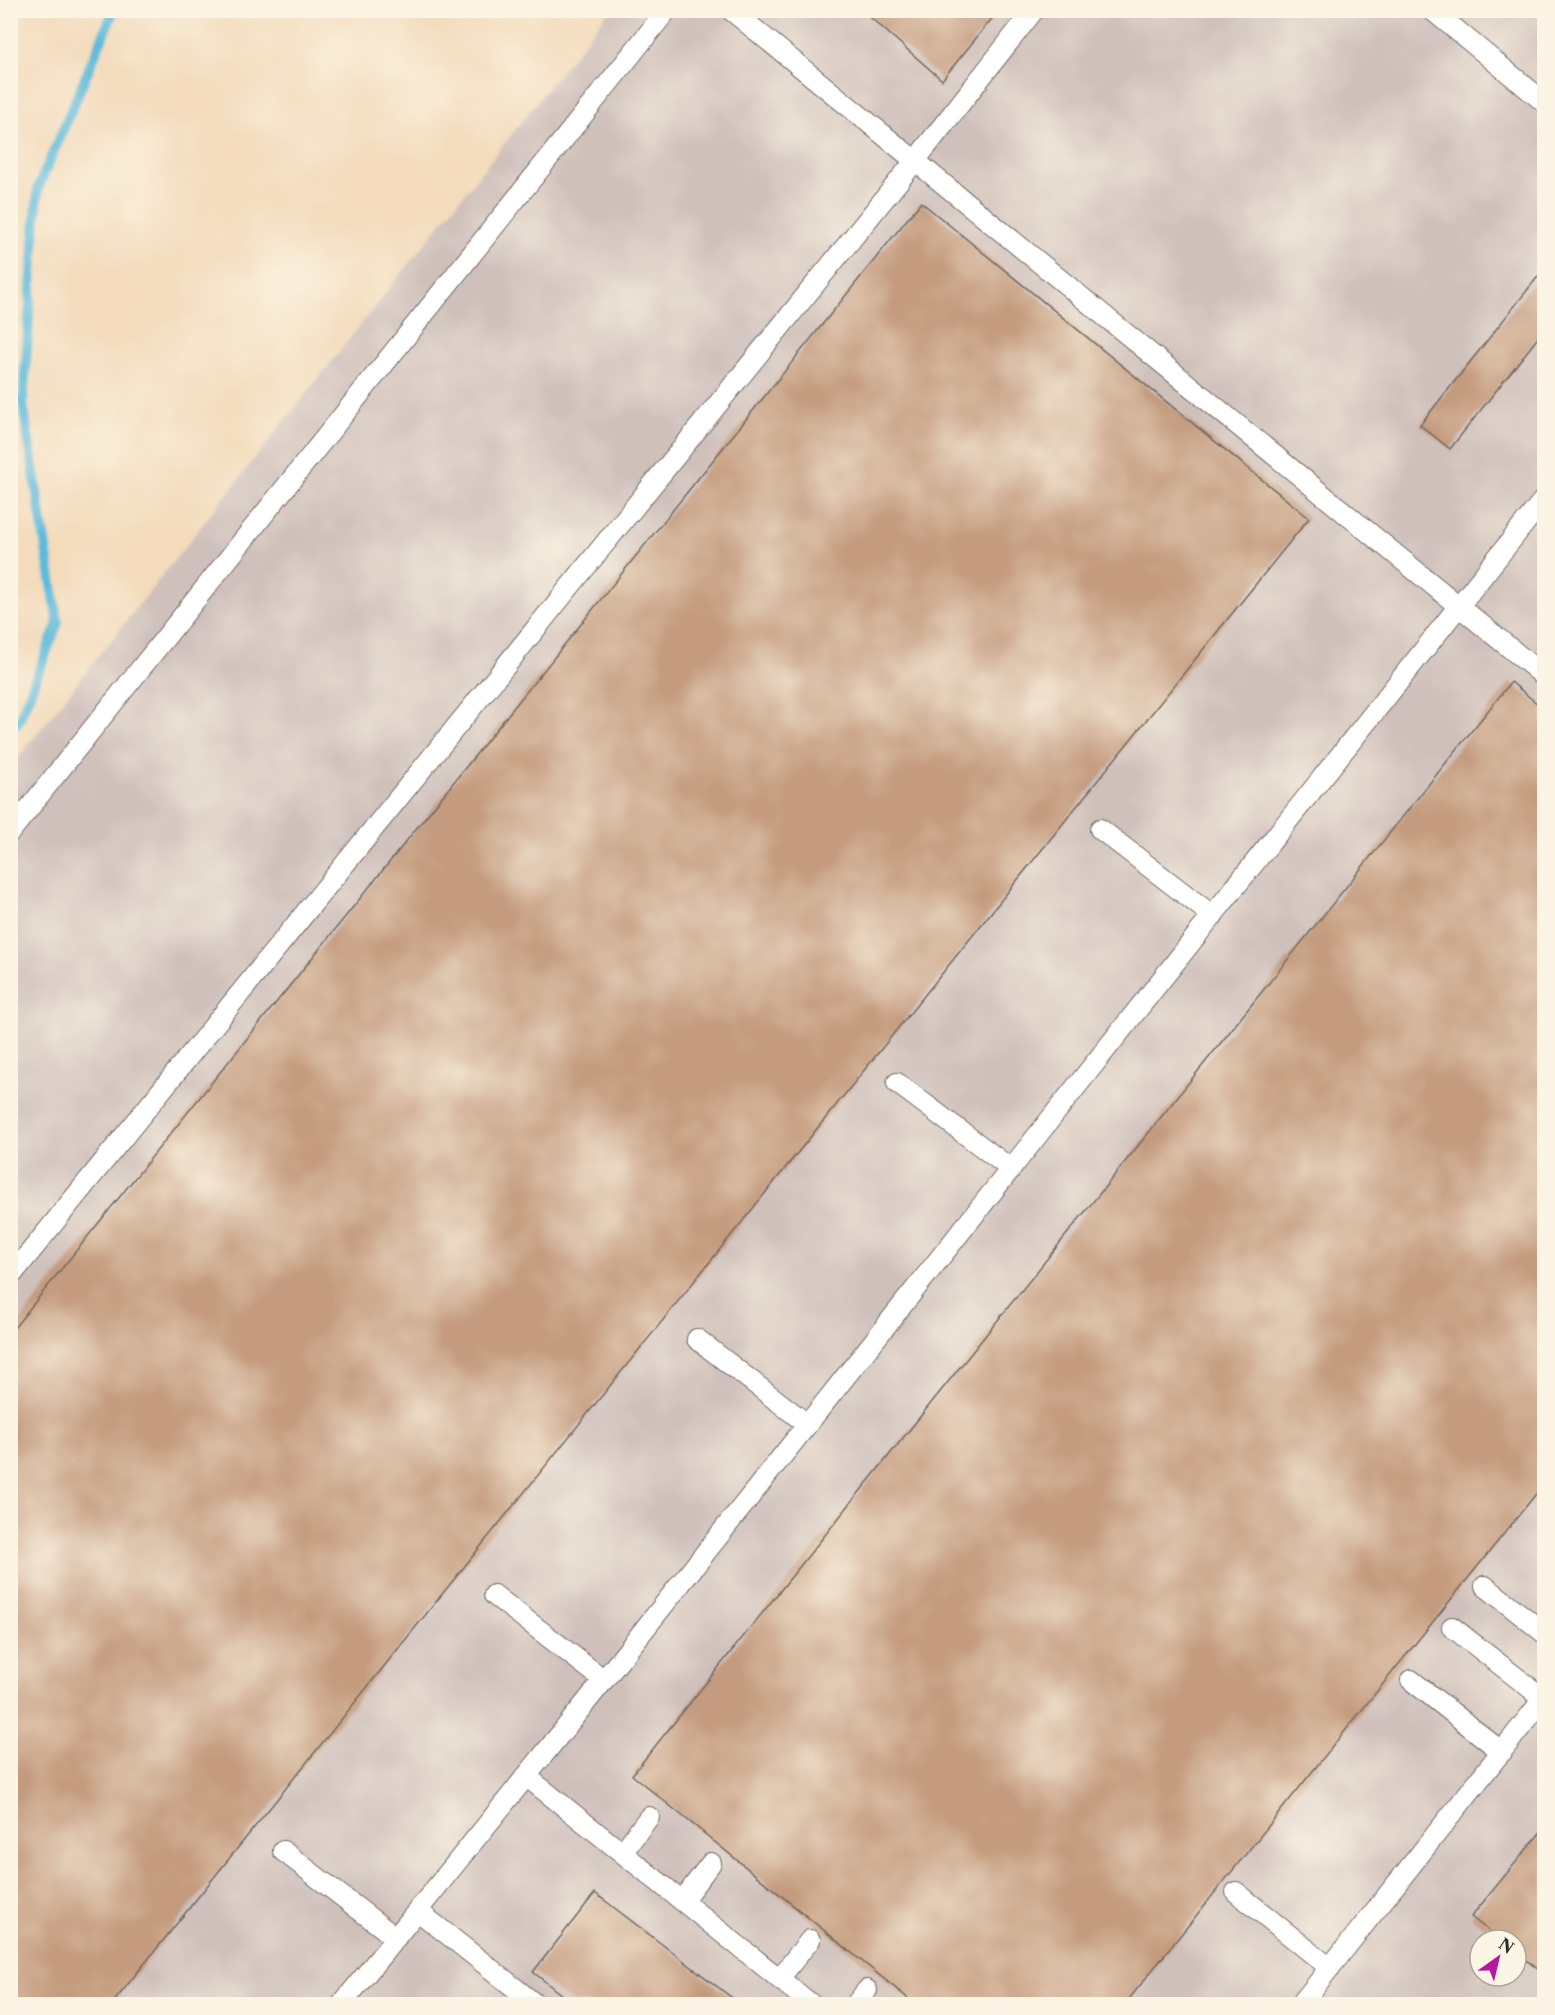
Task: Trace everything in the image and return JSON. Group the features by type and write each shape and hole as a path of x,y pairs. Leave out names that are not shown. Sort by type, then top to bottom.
{"lane":[{"path":"10,832 667,10"},
{"path":"730,10 1545,676"},
{"path":"10,1277 915,162 1034,10"},
{"path":"1432,10 1545,102"},
{"path":"342,2004 604,1680 1545,499"},
{"path":"1100,829 1212,916"},
{"path":"897,1083 1011,1169"},
{"path":"697,1339 807,1424"},
{"path":"1485,1586 1545,1633"},
{"path":"494,1595 604,1680"},
{"path":"1301,2004 1544,1698 1452,1627"},
{"path":"1411,1680 1502,1752"},
{"path":"526,1776 811,2004"},
{"path":"622,1853 649,1817"},
{"path":"284,1851 396,1938"},
{"path":"682,1901 711,1863"},
{"path":"1236,1892 1330,1968"},
{"path":"418,1911 535,2004"},
{"path":"779,1979 810,1940"}],"shaded area":[{"path":"609,11 1544,11 1544,2004 11,2004 10,768"}],"building":[{"path":"862,10 999,10 942,80"},
{"path":"921,202 1309,518 112,2004 10,2004 10,1333"},
{"path":"1544,269 1544,330 1450,449 1420,425"},
{"path":"1511,682 1544,709 1544,1484 1125,2004 915,2004 632,1775"},
{"path":"1544,1828 1544,1974 1528,1961 1528,1928 1485,1928 1471,1917"},
{"path":"595,1893 740,2004 573,2004 533,1972"}],"waterway":[{"path":"10,729 18,723 58,623 23,404 38,188 114,10"}]}
